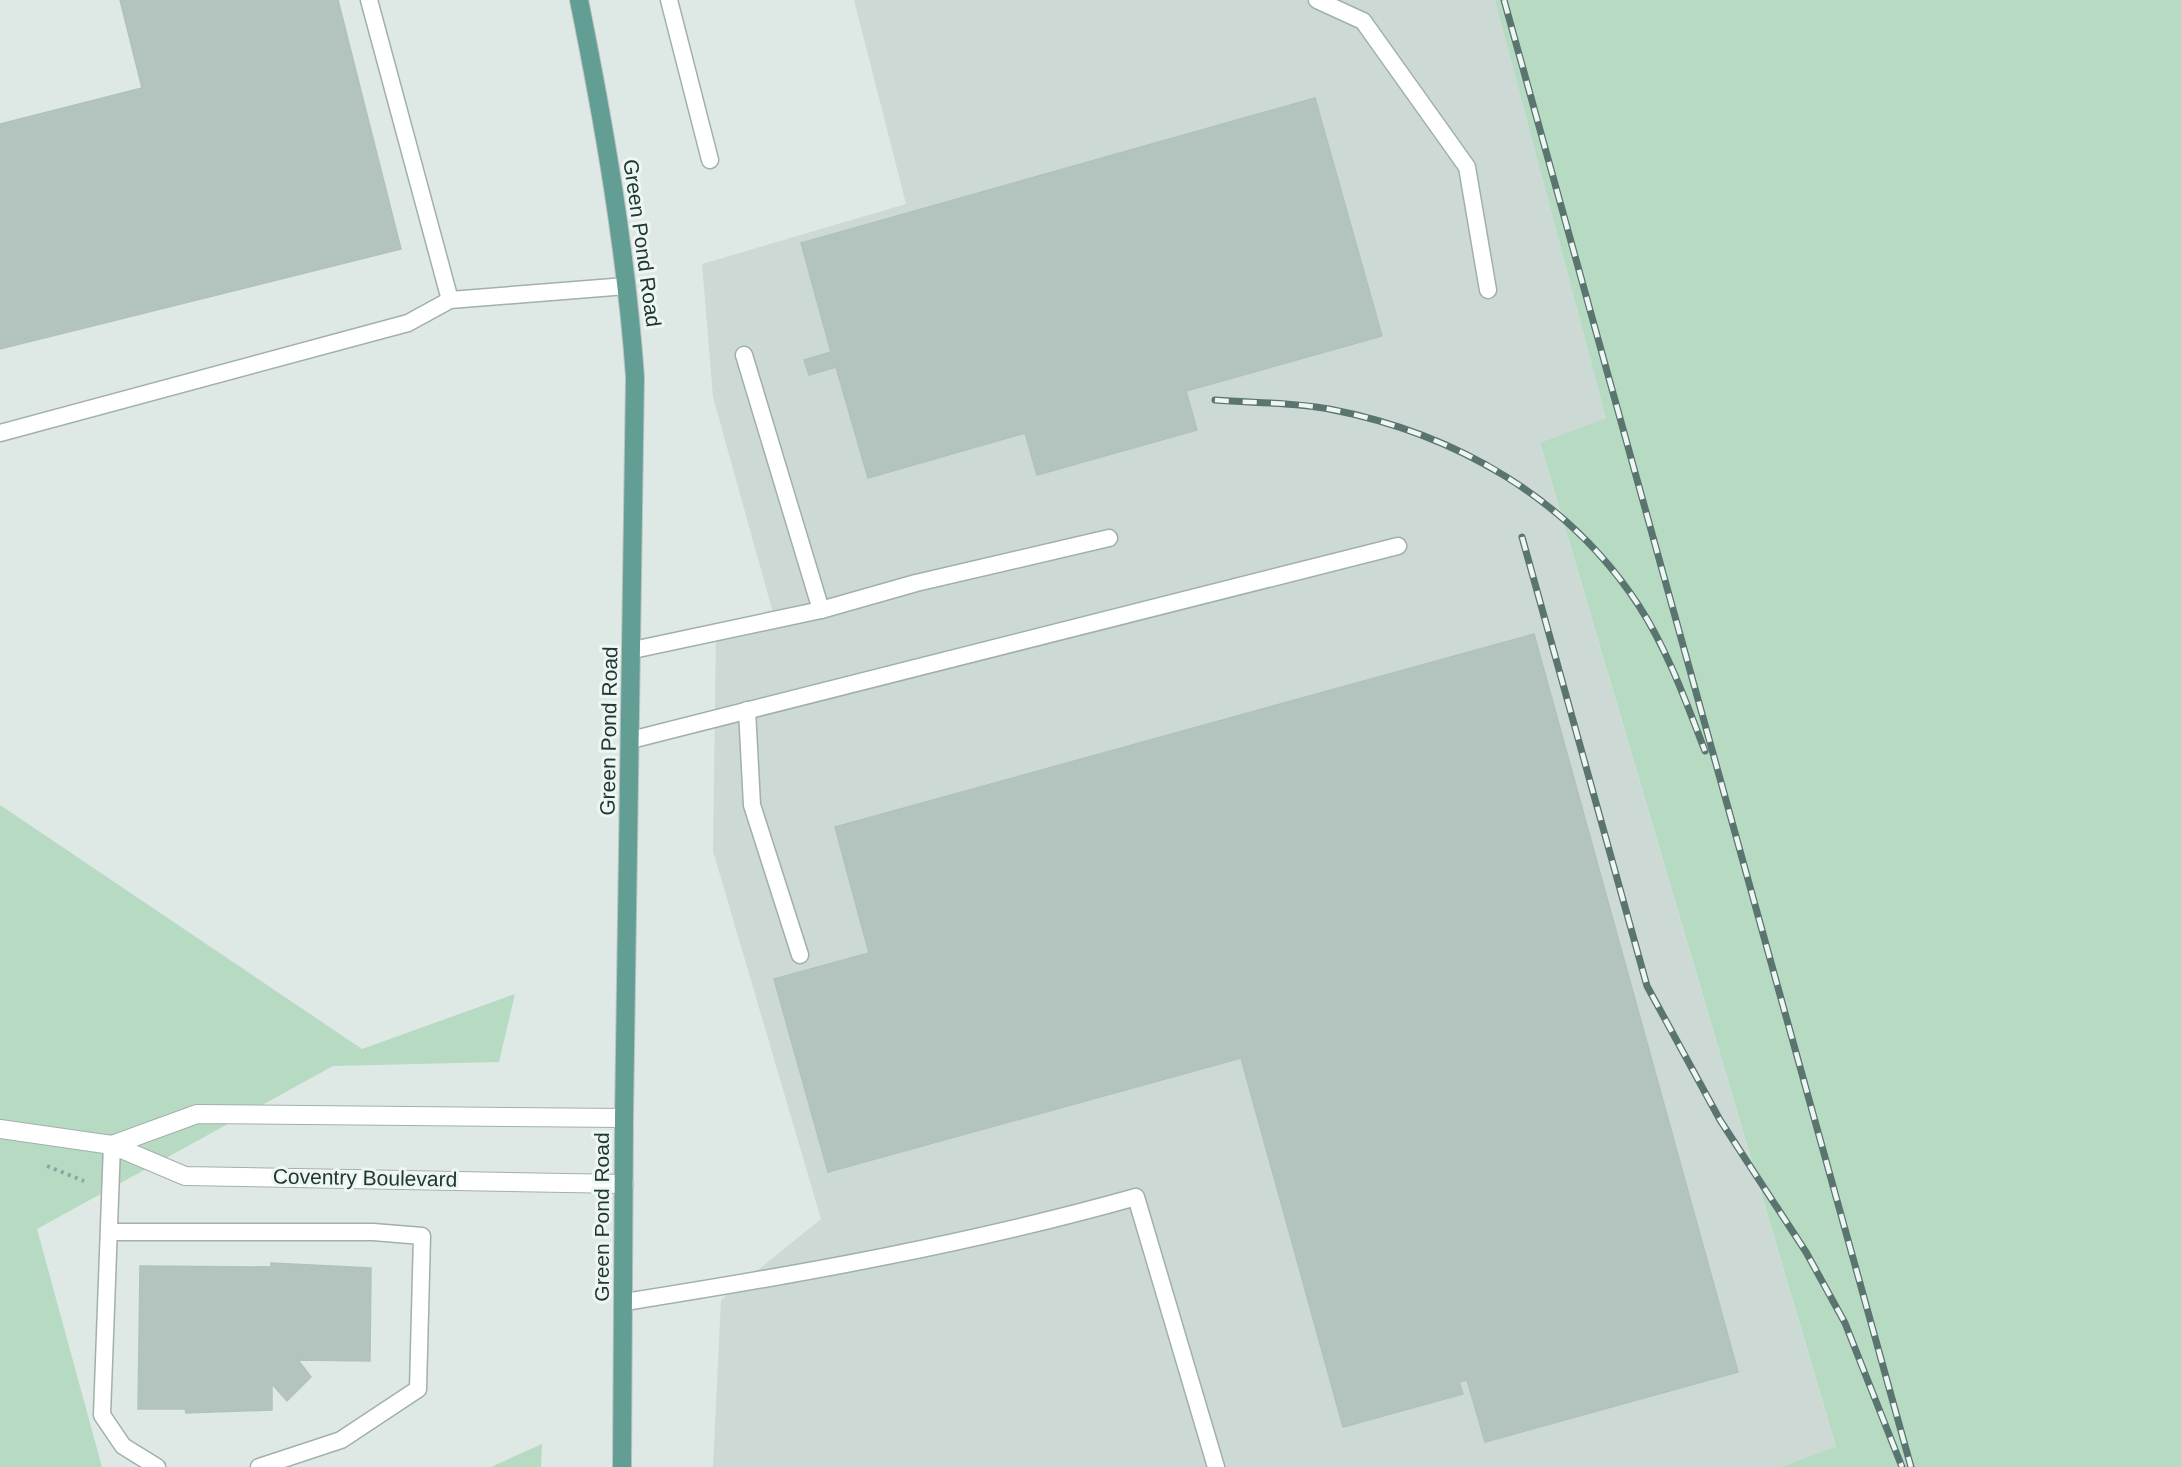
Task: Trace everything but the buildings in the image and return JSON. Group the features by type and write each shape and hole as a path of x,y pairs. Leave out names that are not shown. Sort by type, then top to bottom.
{"main road":[{"name":"Green Pond Road","path":"579,0 597,91 626,286 635,377 633,650 624,1118 625,1302 622,1467"}],"street":[{"name":"Coventry Boulevard","path":"112,1145 197,1114 624,1118"},
{"name":"Coventry Boulevard","path":"0,1129 112,1145 185,1176 624,1184"}],"lane":[{"path":"369,0 450,300"},
{"path":"669,0 710,160"},
{"path":"1317,0 1363,21 1467,167 1488,290"},
{"path":"0,433 408,323 450,300 626,286"},
{"path":"744,355 821,610"},
{"path":"633,650 821,610 916,584 1109,537"},
{"path":"631,740 1398,546"},
{"path":"747,710 752,805 800,955"},
{"path":"112,1145 111,1232 102,1415 123,1446 157,1467"},
{"path":"625,1302 783,1277 1077,1213 1136,1197 1216,1467"},
{"path":"111,1232 373,1232 422,1236 418,1389 341,1440 259,1467"}],"shaded area":[{"path":"854,0 1495,0 1606,418 1540,444 1836,1448 1780,1467 713,1467 721,1300 821,1219 713,851 716,630 775,620 713,397 702,264 906,204"}],"green space":[{"path":"1495,0 2181,0 2181,1467 1780,1467 1836,1447 1540,443 1606,418"},
{"path":"0,805 362,1049 515,994 499,1062 333,1066 37,1229 102,1467 0,1467"},
{"path":"542,1444 541,1467 491,1467"}],"railway":[{"path":"1504,0 1911,1467"},
{"path":"1215,400 1315,407 1375,420 1463,453 1504,476 1543,502 1578,533 1610,567 1639,606 1668,659 1705,751"},
{"path":"1522,537 1647,986 1720,1120 1806,1252 1845,1323 1902,1467"}]}
